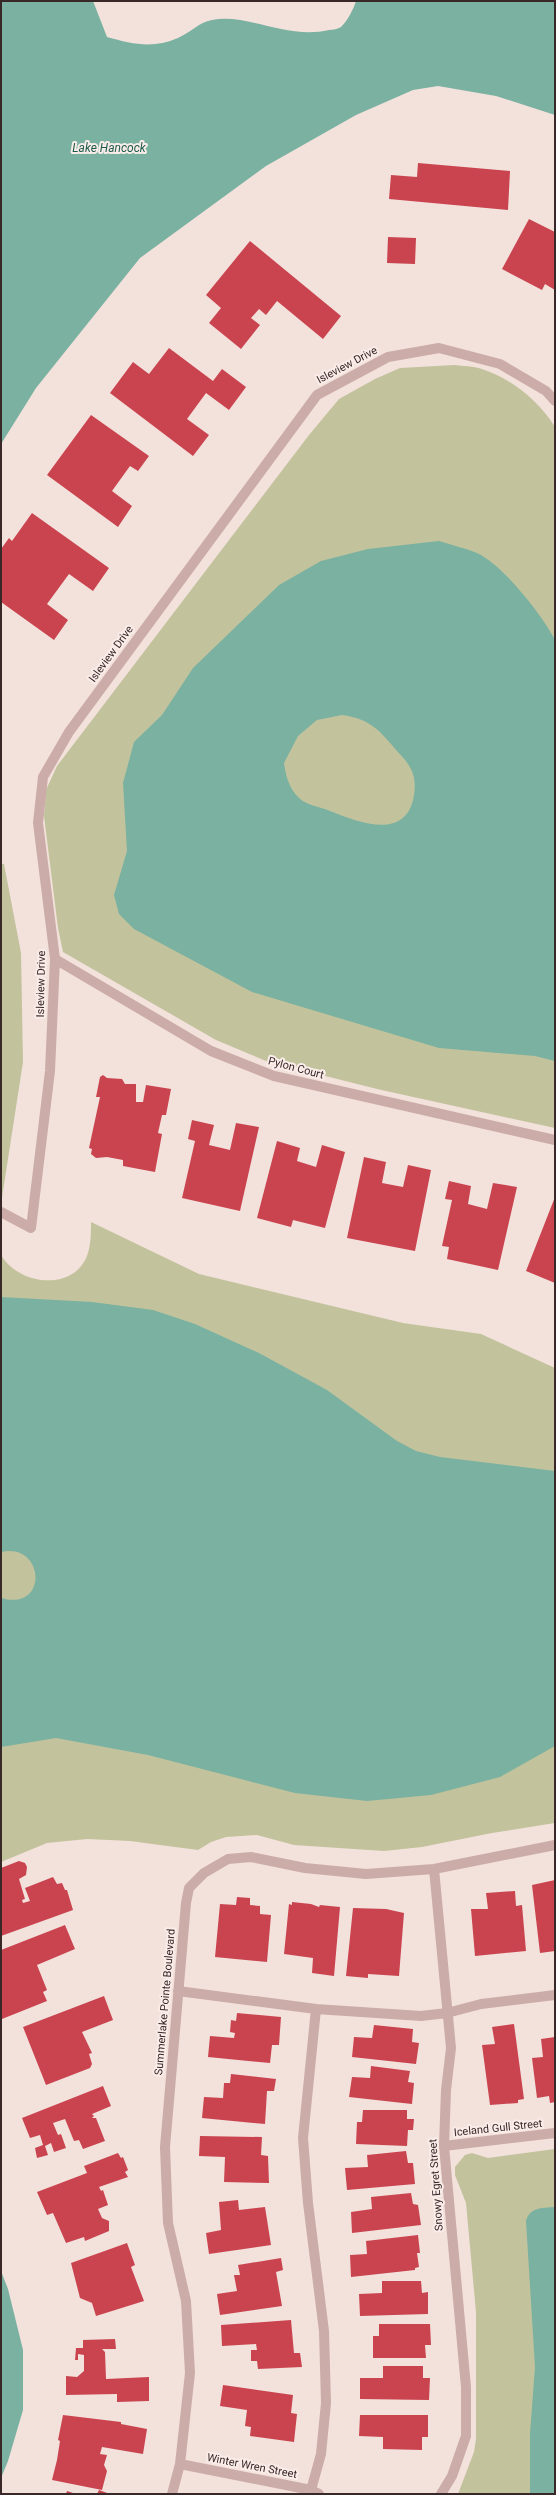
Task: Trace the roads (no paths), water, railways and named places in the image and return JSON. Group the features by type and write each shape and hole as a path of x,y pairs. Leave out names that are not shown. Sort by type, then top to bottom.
{"street":[{"name":"Isleview Drive","path":"1,1212 31,1228 50,1071 55,959 38,823 43,777 69,732 317,395 388,357 439,348 500,364 546,392 555,401"},
{"name":"Pylon Court","path":"55,959 211,1051 274,1076 555,1140"},
{"name":"Summerlake Pointe Boulevard","path":"172,2494 180,2464 190,2373 186,2301 168,2223 165,2147 186,1903 189,1888 204,1873 228,1859 251,1856 305,1868 366,1874 434,1868 555,1845"},
{"name":"Snowy Egret Street","path":"434,1868 451,2048 446,2090 444,2146 466,2387 466,2436 452,2476 441,2494"},
{"path":"178,1991 316,2009 421,2016 447,2013 481,2004 555,1995"},
{"path":"315,2492 322,2454 326,2403 324,2331 308,2203 303,2138 316,2009"},
{"name":"Iceland Gull Street","path":"444,2146 555,2133"},
{"name":"Winter Wren Street","path":"180,2464 315,2492"}],"water":[{"name":"Lake Hancock","path":"1,1 93,1 107,37 125,42 151,44 178,38 199,25 212,20 240,20 298,32 313,32 335,29 341,27 346,21 356,1 555,1 555,115 496,96 438,86 413,90 356,115 266,166 140,258 36,388 1,444"},
{"path":"439,541 477,553 487,559 510,579 532,605 555,640 555,1061 535,1056 439,1048 252,992 134,929 119,914 114,895 127,851 123,783 134,742 162,715 193,668 279,585 321,561 368,549","holes":["342,715 368,723 380,732 410,766 415,782 414,795 410,809 402,819 381,825 342,816 302,800 288,782 284,763 298,736 317,720"]},
{"path":"1,1297 92,1302 153,1310 195,1324 259,1353 327,1390 397,1441 416,1451 440,1457 555,1471 555,1746 500,1777 431,1795 367,1801 295,1793 148,1755 56,1738 1,1747 1,1598 17,1600 27,1595 34,1587 36,1576 33,1566 26,1557 16,1552 1,1552"},
{"path":"555,2207 555,2494 530,2494 530,2433 535,2367 526,2221 530,2213 537,2209"},
{"path":"1,2271 8,2289 23,2350 23,2410 8,2461 1,2478"}]}
